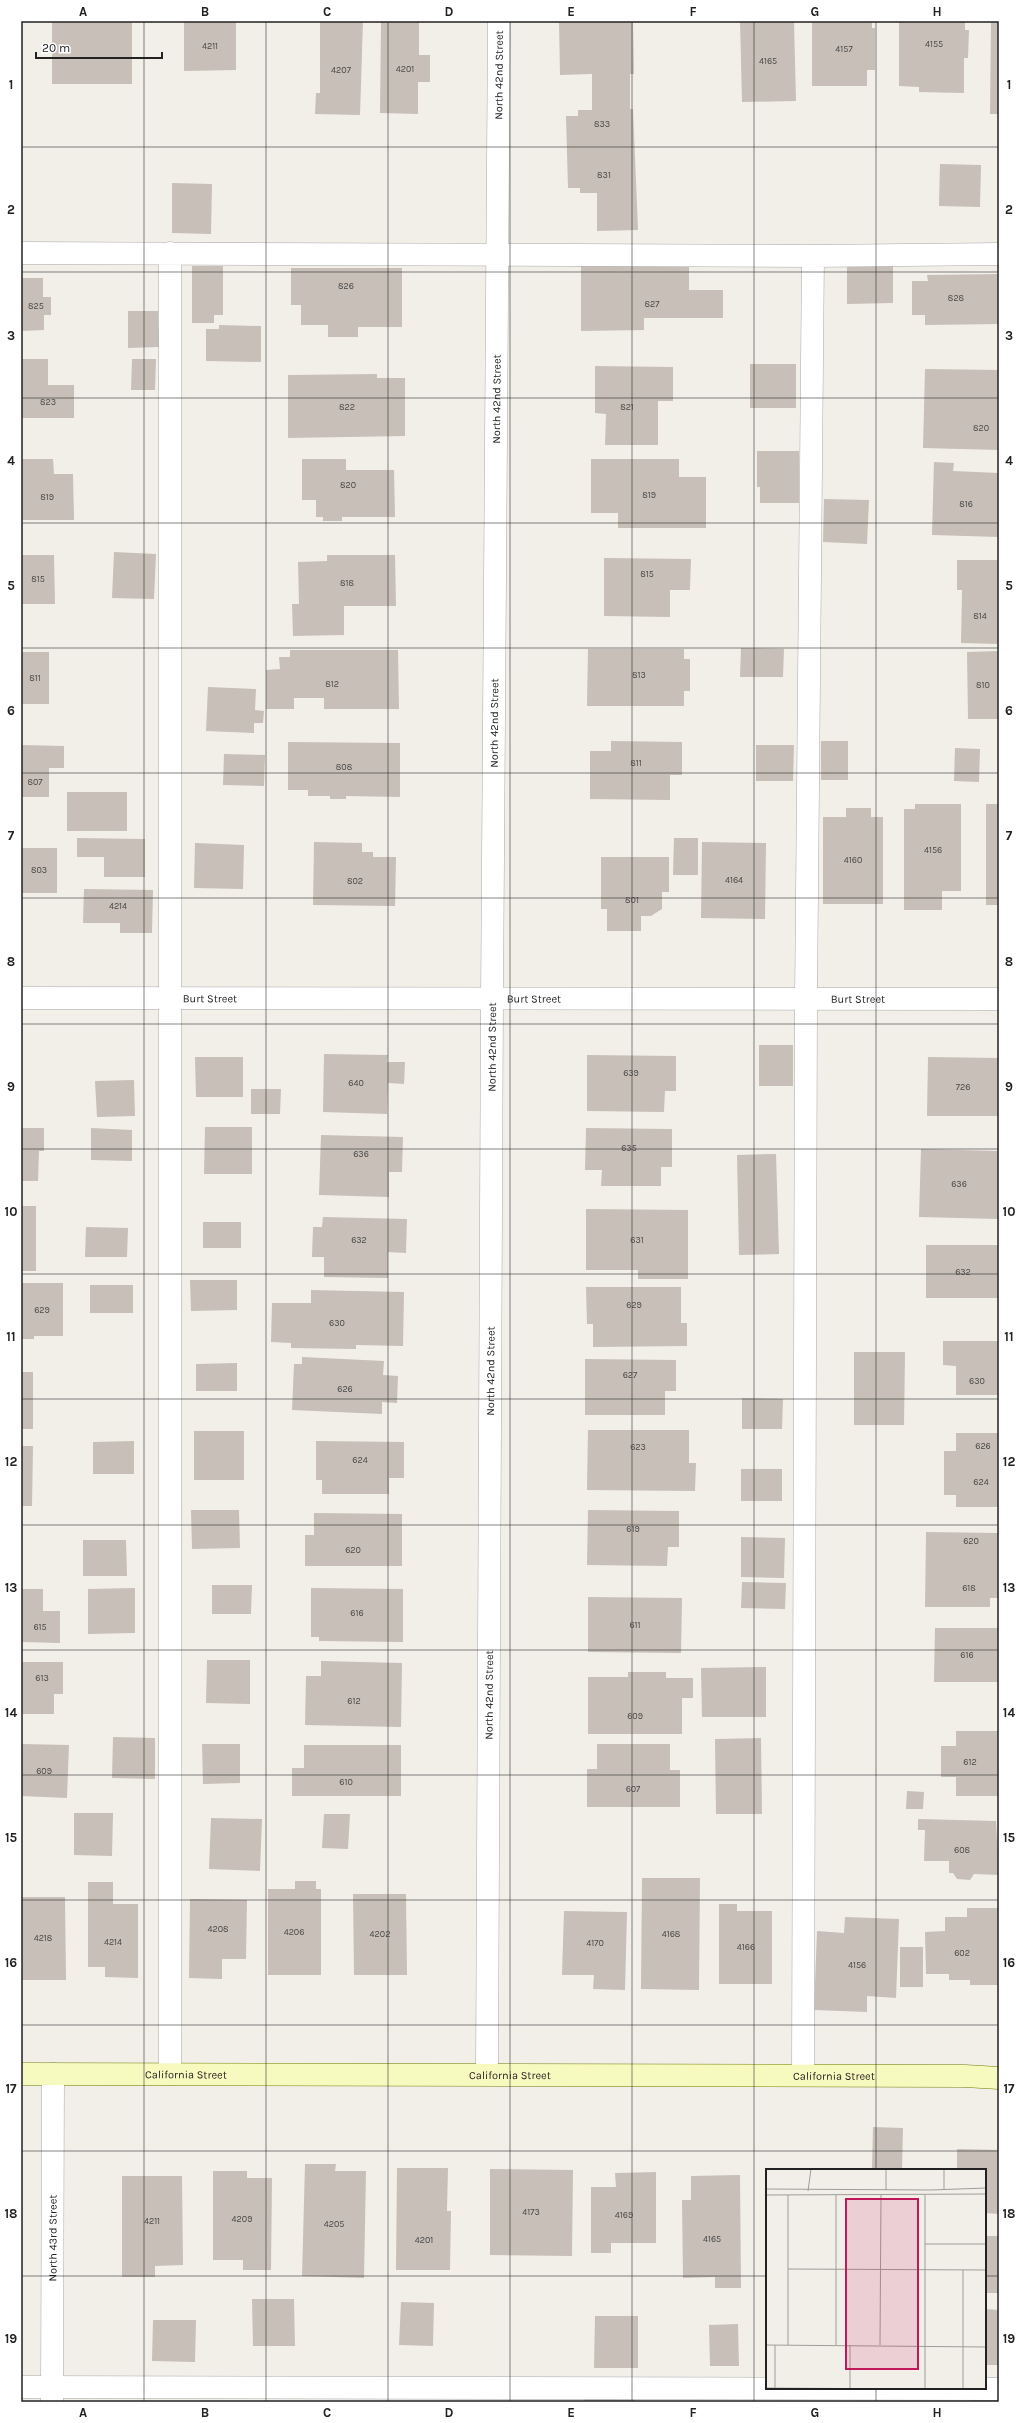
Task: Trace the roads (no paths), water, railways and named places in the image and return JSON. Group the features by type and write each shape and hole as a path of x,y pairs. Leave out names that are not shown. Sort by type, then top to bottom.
{"street":[{"name":"North 42nd Street","path":"487,2074 492,999 499,21"},
{"path":"21,253 497,253 813,256 999,254"},
{"path":"170,253 170,2074"},
{"path":"803,2075 806,1000 813,256"},
{"name":"Burt Street","path":"21,998 999,1000"},
{"name":"California Street","path":"21,2074 803,2075 965,2076 999,2078"},
{"name":"North 43rd Street","path":"52,2394 53,2074"},
{"path":"21,2387 52,2394 999,2389"}]}
